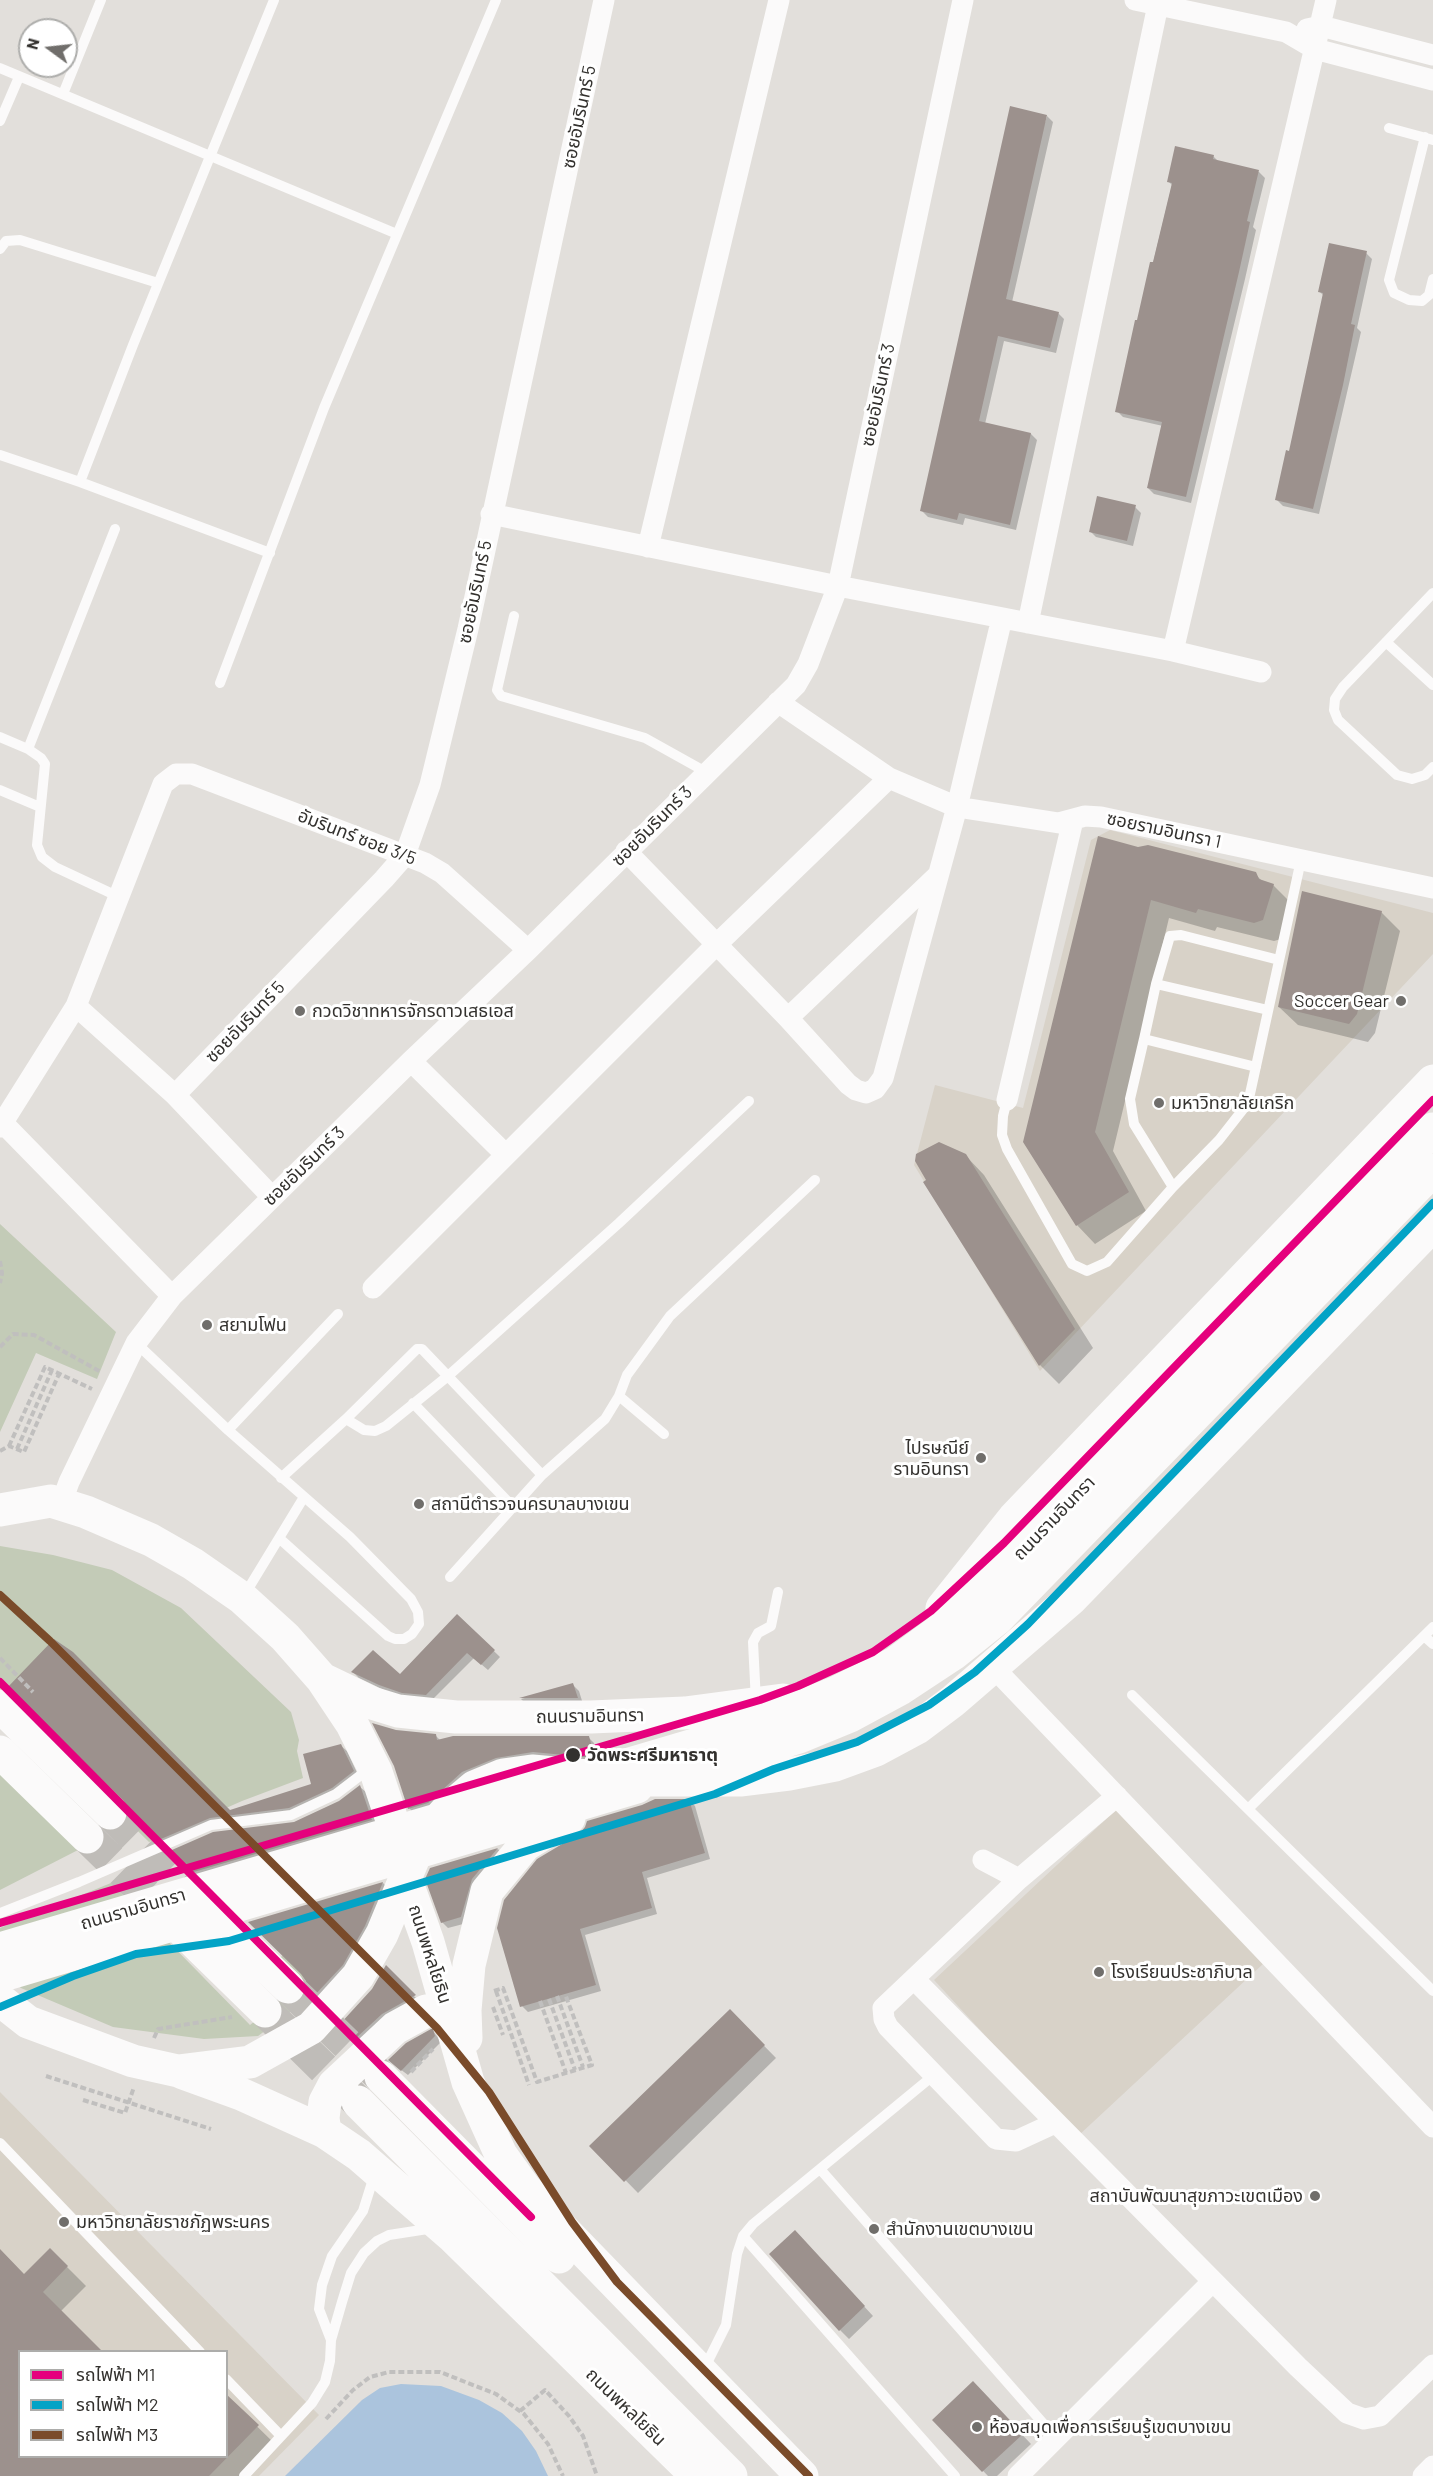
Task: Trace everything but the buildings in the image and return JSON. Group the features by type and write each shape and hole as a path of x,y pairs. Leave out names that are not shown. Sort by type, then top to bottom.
{"main road":[{"name":"ถนนรามอินทรา","path":"322,1679 372,1703 398,1711 456,1718 674,1714 794,1698 838,1682 891,1654 925,1628 1014,1518 1433,1081"},
{"name":"ถนนรามอินทรา","path":"0,1976 744,1755 799,1737 850,1716 900,1689 953,1654 998,1618 1168,1420 1433,1129"},
{"name":"ถนนรามอินทรา","path":"0,1948 731,1734 837,1692 895,1663 936,1634 976,1599 1433,1170"},
{"path":"178,2071 250,2062 311,2028 358,1976 382,1934 422,1838 448,1809 474,1787 503,1775 532,1771 632,1780 753,1778 835,1765 876,1750 917,1728 994,1668 1064,1607 1112,1560 1433,1225"},
{"path":"0,1484 56,1502"},
{"path":"0,1510 56,1502"},
{"name":"ถนนพหลโยธิน","path":"56,1502 111,1522 151,1540 193,1564 242,1598 285,1637 322,1679 352,1724 373,1766 391,1817 406,1880 468,2082 501,2155 524,2187 802,2476"},
{"path":"749,1705 733,1716 727,1730 727,1750 731,1764 753,1778"},
{"path":"0,1706 110,1813"},
{"path":"0,1752 87,1838"},
{"path":"468,2082 465,2010 468,1965 487,1891 525,1845 632,1780"},
{"path":"205,1907 288,1987"},
{"path":"180,1928 265,2011"},
{"name":"ถนนพหลโยธิน","path":"0,2000 14,2020 102,2051 178,2071 241,2094 325,2132 376,2170 441,2227 697,2476"},
{"path":"325,2132 324,2102 334,2085 395,2028 426,2011 439,2010 450,2019"},
{"path":"381,2078 776,2476"},
{"name":"ถนนพหลโยธิน","path":"358,2102 731,2476"}],"street":[{"name":"ซอยอัมรินทร์ 5","path":"175,1095 405,855 430,785 468,629 491,514 604,0"},
{"path":"648,547 779,0"},
{"name":"ซอยอัมรินทร์ 3","path":"56,1502 136,1343 172,1296 411,1061 528,950 778,702 795,685 808,664 838,586 963,0"},
{"path":"1135,0 1159,2 1286,32 1315,49 1433,80"},
{"path":"1173,651 1326,0"},
{"path":"1028,622 1159,2"},
{"path":"1286,32 1321,27 1433,55"},
{"path":"491,514 838,586 1173,651 1261,672"},
{"path":"626,851 788,1018 848,1084 856,1090 867,1093 875,1089 883,1078 957,807 1002,618"},
{"name":"ซอยรามอินทรา 1","path":"778,702 889,778 957,807 1053,823 1085,816 1101,817 1433,888"},
{"name":"อัมรินทร์ ซอย 3/5","path":"117,896 163,784 176,774 192,774 405,855 442,873 528,950"},
{"path":"373,1288 717,944 889,778"},
{"path":"1007,1100 1073,820"},
{"path":"788,1018 938,876"},
{"path":"117,896 76,1006 1,1125 172,1296"},
{"path":"76,1006 175,1095 272,1197"},
{"path":"411,1061 505,1154"},
{"path":"994,1668 1433,2127"},
{"path":"1055,2123 1016,2141 996,2139 888,2027 884,2019 883,2008 1019,1879 1117,1796"},
{"path":"983,1860 1019,1879"},
{"path":"914,1979 1055,2123 1347,2413 1364,2419 1380,2416 1431,2371"},
{"path":"1023,2474 1213,2281"},
{"path":"1423,2476 1433,2466"}],"lane":[{"path":"63,94 101,0"},
{"path":"80,482 158,283 274,0"},
{"path":"220,682 324,408 496,0"},
{"path":"0,68 18,77"},
{"path":"0,121 19,78"},
{"path":"22,78 397,234"},
{"path":"1389,128 1429,139 1389,280 1394,293 1409,300 1422,301 1429,295 1433,279"},
{"path":"0,249 6,241 20,240 158,283"},
{"path":"0,455 80,482 270,553"},
{"path":"28,749 115,529"},
{"path":"1433,593 1343,687 1335,699 1334,710 1338,720 1397,775 1412,779 1425,775 1433,767"},
{"path":"514,616 497,690 501,696 645,738 706,772"},
{"path":"1386,642 1433,685"},
{"path":"0,737 28,749 41,758 45,764 37,845 42,857 55,867 117,896"},
{"path":"0,790 40,807"},
{"path":"1007,1100 1002,1135 1007,1149 1072,1264 1087,1271 1107,1262 1173,1187 1219,1140 1248,1102 1300,860"},
{"path":"1173,1187 1134,1124 1130,1099 1156,984 1170,936 1181,935 1279,960"},
{"path":"1156,984 1268,1010"},
{"path":"1144,1039 1256,1067"},
{"path":"346,1419 364,1430 375,1431 386,1426 448,1376 619,1223 749,1101"},
{"path":"450,1577 542,1475 605,1419 619,1396 627,1375 670,1316 815,1180"},
{"path":"228,1430 338,1314"},
{"path":"136,1343 228,1430 350,1537 411,1599 418,1612 418,1624 412,1634 404,1639 388,1636 279,1538"},
{"path":"281,1478 346,1419 417,1349 425,1350 542,1475"},
{"path":"619,1396 664,1434"},
{"path":"413,1403 513,1508"},
{"path":"242,1598 304,1497"},
{"path":"749,1705 753,1642 758,1633 771,1626 778,1592"},
{"path":"1248,1809 1433,1627"},
{"path":"1424,1636 1433,1644"},
{"path":"1132,1695 1433,1991"},
{"path":"0,1913 211,1825 291,1815 336,1794 373,1766"},
{"path":"702,2373 726,2325 737,2254 743,2236 753,2224 934,2075"},
{"path":"1,2147 198,2350"},
{"path":"820,2169 1056,2438"},
{"path":"331,2340 319,2309 322,2285 332,2256 363,2211 376,2170"},
{"path":"244,2476 312,2403 325,2382 330,2361 331,2340 351,2273 364,2253 377,2241 389,2235 441,2227"},
{"path":"743,2236 955,2476"},
{"path":"228,2381 281,2436"}],"path":[{"path":"0,1261 2,1273 0,1283"},
{"path":"0,1347 13,1334 34,1335 113,1388"},
{"path":"0,1451 9,1446 45,1367 59,1374 113,1388"},
{"path":"17,1449 52,1370"},
{"path":"9,1446 24,1452 59,1374"},
{"path":"0,1658 33,1692"},
{"path":"503,1988 537,2082 592,2065 566,1994"},
{"path":"495,1990 529,2085"},
{"path":"557,1996 583,2067"},
{"path":"549,1999 575,2070"},
{"path":"540,2001 566,2073"},
{"path":"492,2004 503,2035"},
{"path":"46,2076 211,2129"},
{"path":"326,2419 353,2390 370,2377 389,2372 440,2372 496,2394 520,2411 538,2429 548,2444 563,2476"},
{"path":"520,2411 545,2390 569,2416 583,2436 592,2455 597,2476"}],"shaded area":[{"name":"มหาวิทยาลัยเกริก","path":"1110,830 1433,913 1433,954 1040,1371 914,1165 935,1085 1023,1108 1091,840"},
{"name":"โรงเรียนประชาภิบาล","path":"1119,1807 1263,1964 1078,2136 934,1980"},
{"name":"มหาวิทยาลัยราชภัฏพระนคร","path":"0,2092 319,2415 259,2476 0,2476"}],"green space":[{"path":"0,1224 116,1332 97,1379 36,1353 0,1432"},
{"path":"0,1546 53,1555 112,1570 181,1608 291,1712 299,1740 297,1751 303,1778 242,1801 149,1842 0,1696"},
{"path":"0,1774 78,1850 0,1890"},
{"path":"111,1883 250,2025 295,1988 277,1961 324,1914 343,1949 289,2013 258,2036 204,2039 113,2027 21,1988 0,1972 0,1928"}],"water":[{"path":"401,2384 441,2386 479,2400 502,2413 522,2431 536,2451 548,2476 285,2476 362,2400 380,2388"}],"tunnel":[{"path":"110,1813 205,1907"},
{"path":"87,1837 174,1922"},
{"path":"288,1987 381,2077"},
{"path":"265,2011 358,2102"}],"metro line":[{"name":"M1","path":"0,1923 760,1700 798,1686 873,1652 931,1611 1004,1543 1433,1100"},
{"name":"M2","path":"0,2007 73,1976 136,1954 229,1941 715,1794 774,1769 857,1742 929,1705 975,1672 1028,1624 1433,1203"},
{"name":"M3","path":"0,1595 50,1641 437,2028 489,2092 572,2222 617,2282 809,2476"},
{"name":"M1","path":"0,1682 531,2217"}],"place":[{"name":"Soccer Gear","path":"1401,1001"},
{"name":"กวดวิชาทหารจักรดาวเสธเอส","path":"300,1011"},
{"name":"มหาวิทยาลัยเกริก","path":"1159,1103"},
{"name":"สยามโฟน","path":"207,1325"},
{"name":"ไปรษณีย์ รามอินทรา","path":"981,1458"},
{"name":"สถานีตำรวจนครบาลบางเขน","path":"419,1504"},
{"name":"วัดพระศรีมหาธาตุ","path":"573,1755"},
{"name":"โรงเรียนประชาภิบาล","path":"1099,1972"},
{"name":"สถาบันพัฒนาสุขภาวะเขตเมือง","path":"1315,2196"},
{"name":"มหาวิทยาลัยราชภัฏพระนคร","path":"64,2222"},
{"name":"สำนักงานเขตบางเขน","path":"874,2229"},
{"name":"ห้องสมุดเพื่อการเรียนรู้เขตบางเขน","path":"977,2427"}]}
